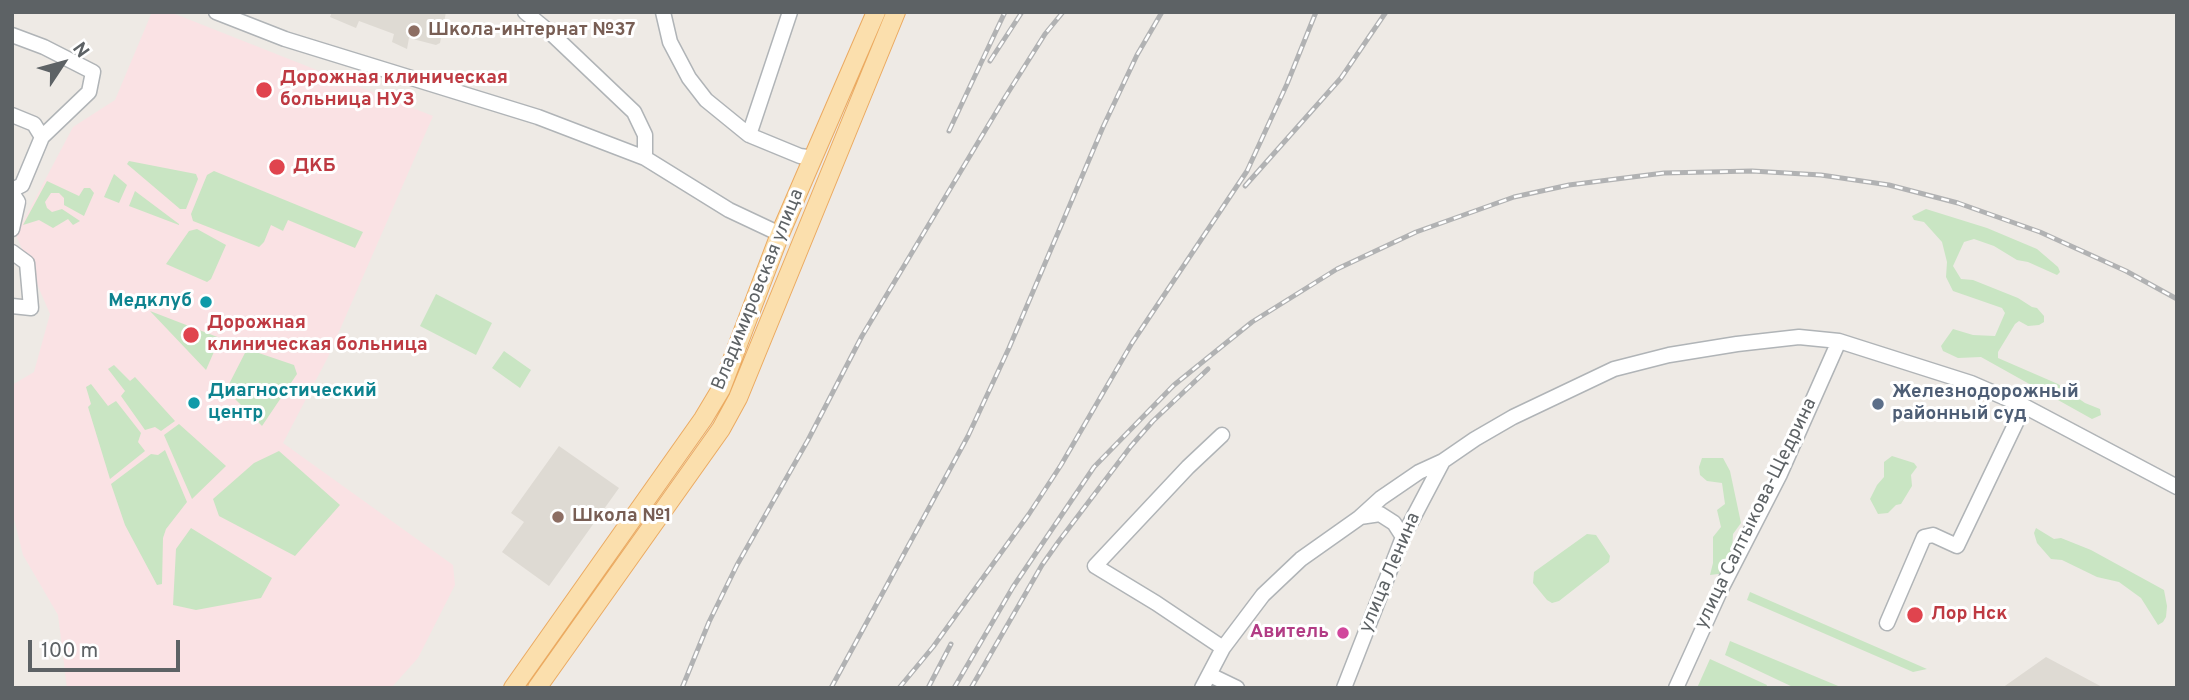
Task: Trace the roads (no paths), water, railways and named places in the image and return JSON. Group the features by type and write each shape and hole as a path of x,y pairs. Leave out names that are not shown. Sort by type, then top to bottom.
{"main road":[{"name":"Владимировская улица","path":"513,688 703,419 721,389 780,234 876,12"},
{"name":"Владимировская улица","path":"537,688 721,429 738,398 896,12"}],"street":[{"path":"216,12 285,39 538,117 646,158 729,210 780,234"},
{"path":"525,12 634,112 645,135 646,158"},
{"path":"663,12 670,42 689,78 706,100 748,135 800,156 814,158"},
{"path":"748,135 790,12"},
{"path":"12,35 44,47 93,72 89,92 42,137 22,186 12,191 18,202 12,229"},
{"path":"12,115 34,124 42,137"},
{"path":"12,252 27,263 31,308 12,306"},
{"path":"1237,688 1206,682 1223,648 1263,595 1301,559 1419,472 1443,461 1504,422 1614,369 1669,355 1799,337 1839,341 1971,383 2024,407 2177,487"},
{"name":"улица Салтыкова-Щедрина","path":"1675,688 1720,591 1780,474 1839,341"},
{"path":"1887,623 1924,537 1933,535 1958,547 2024,407"},
{"path":"1223,435 1180,475 1095,566 1223,648"},
{"name":"улица Ленина","path":"1345,688 1403,537 1443,461"},
{"path":"1359,518 1380,514 1394,523 1403,537"}],"railway":[{"path":"949,131 1005,12"},
{"path":"990,61 1022,12"},
{"path":"682,688 709,622 737,565 808,440 862,336 1004,99 1045,34 1063,12"},
{"path":"831,688 968,436 1009,348 1103,127 1137,55 1162,12"},
{"path":"899,688 933,647 1029,514 1061,465 1132,343 1247,171 1316,12"},
{"path":"1245,186 1341,78 1386,12"},
{"path":"954,688 1013,587 1094,467 1174,385 1252,322 1337,269 1416,232 1514,197 1569,185 1664,173 1752,171 1821,175 1889,185 1958,203 2040,232 2126,271 2177,299"},
{"path":"971,688 1042,565 1059,541 1131,446 1153,421 1208,369"},
{"path":"928,688 951,644"}],"place":[{"name":"Школа-интернат №37","path":"414,31"},
{"name":"Дорожная клиническая больница НУЗ","path":"264,90"},
{"name":"ДКБ","path":"277,167"},
{"name":"Медклуб","path":"206,302"},
{"name":"Дорожная клиническая больница","path":"191,335"},
{"name":"Диагностический центр","path":"194,403"},
{"name":"Железнодорожный районный суд","path":"1878,404"},
{"name":"Школа №1","path":"558,517"},
{"name":"Лор Нск","path":"1915,615"},
{"name":"Авитель","path":"1343,633"}]}
